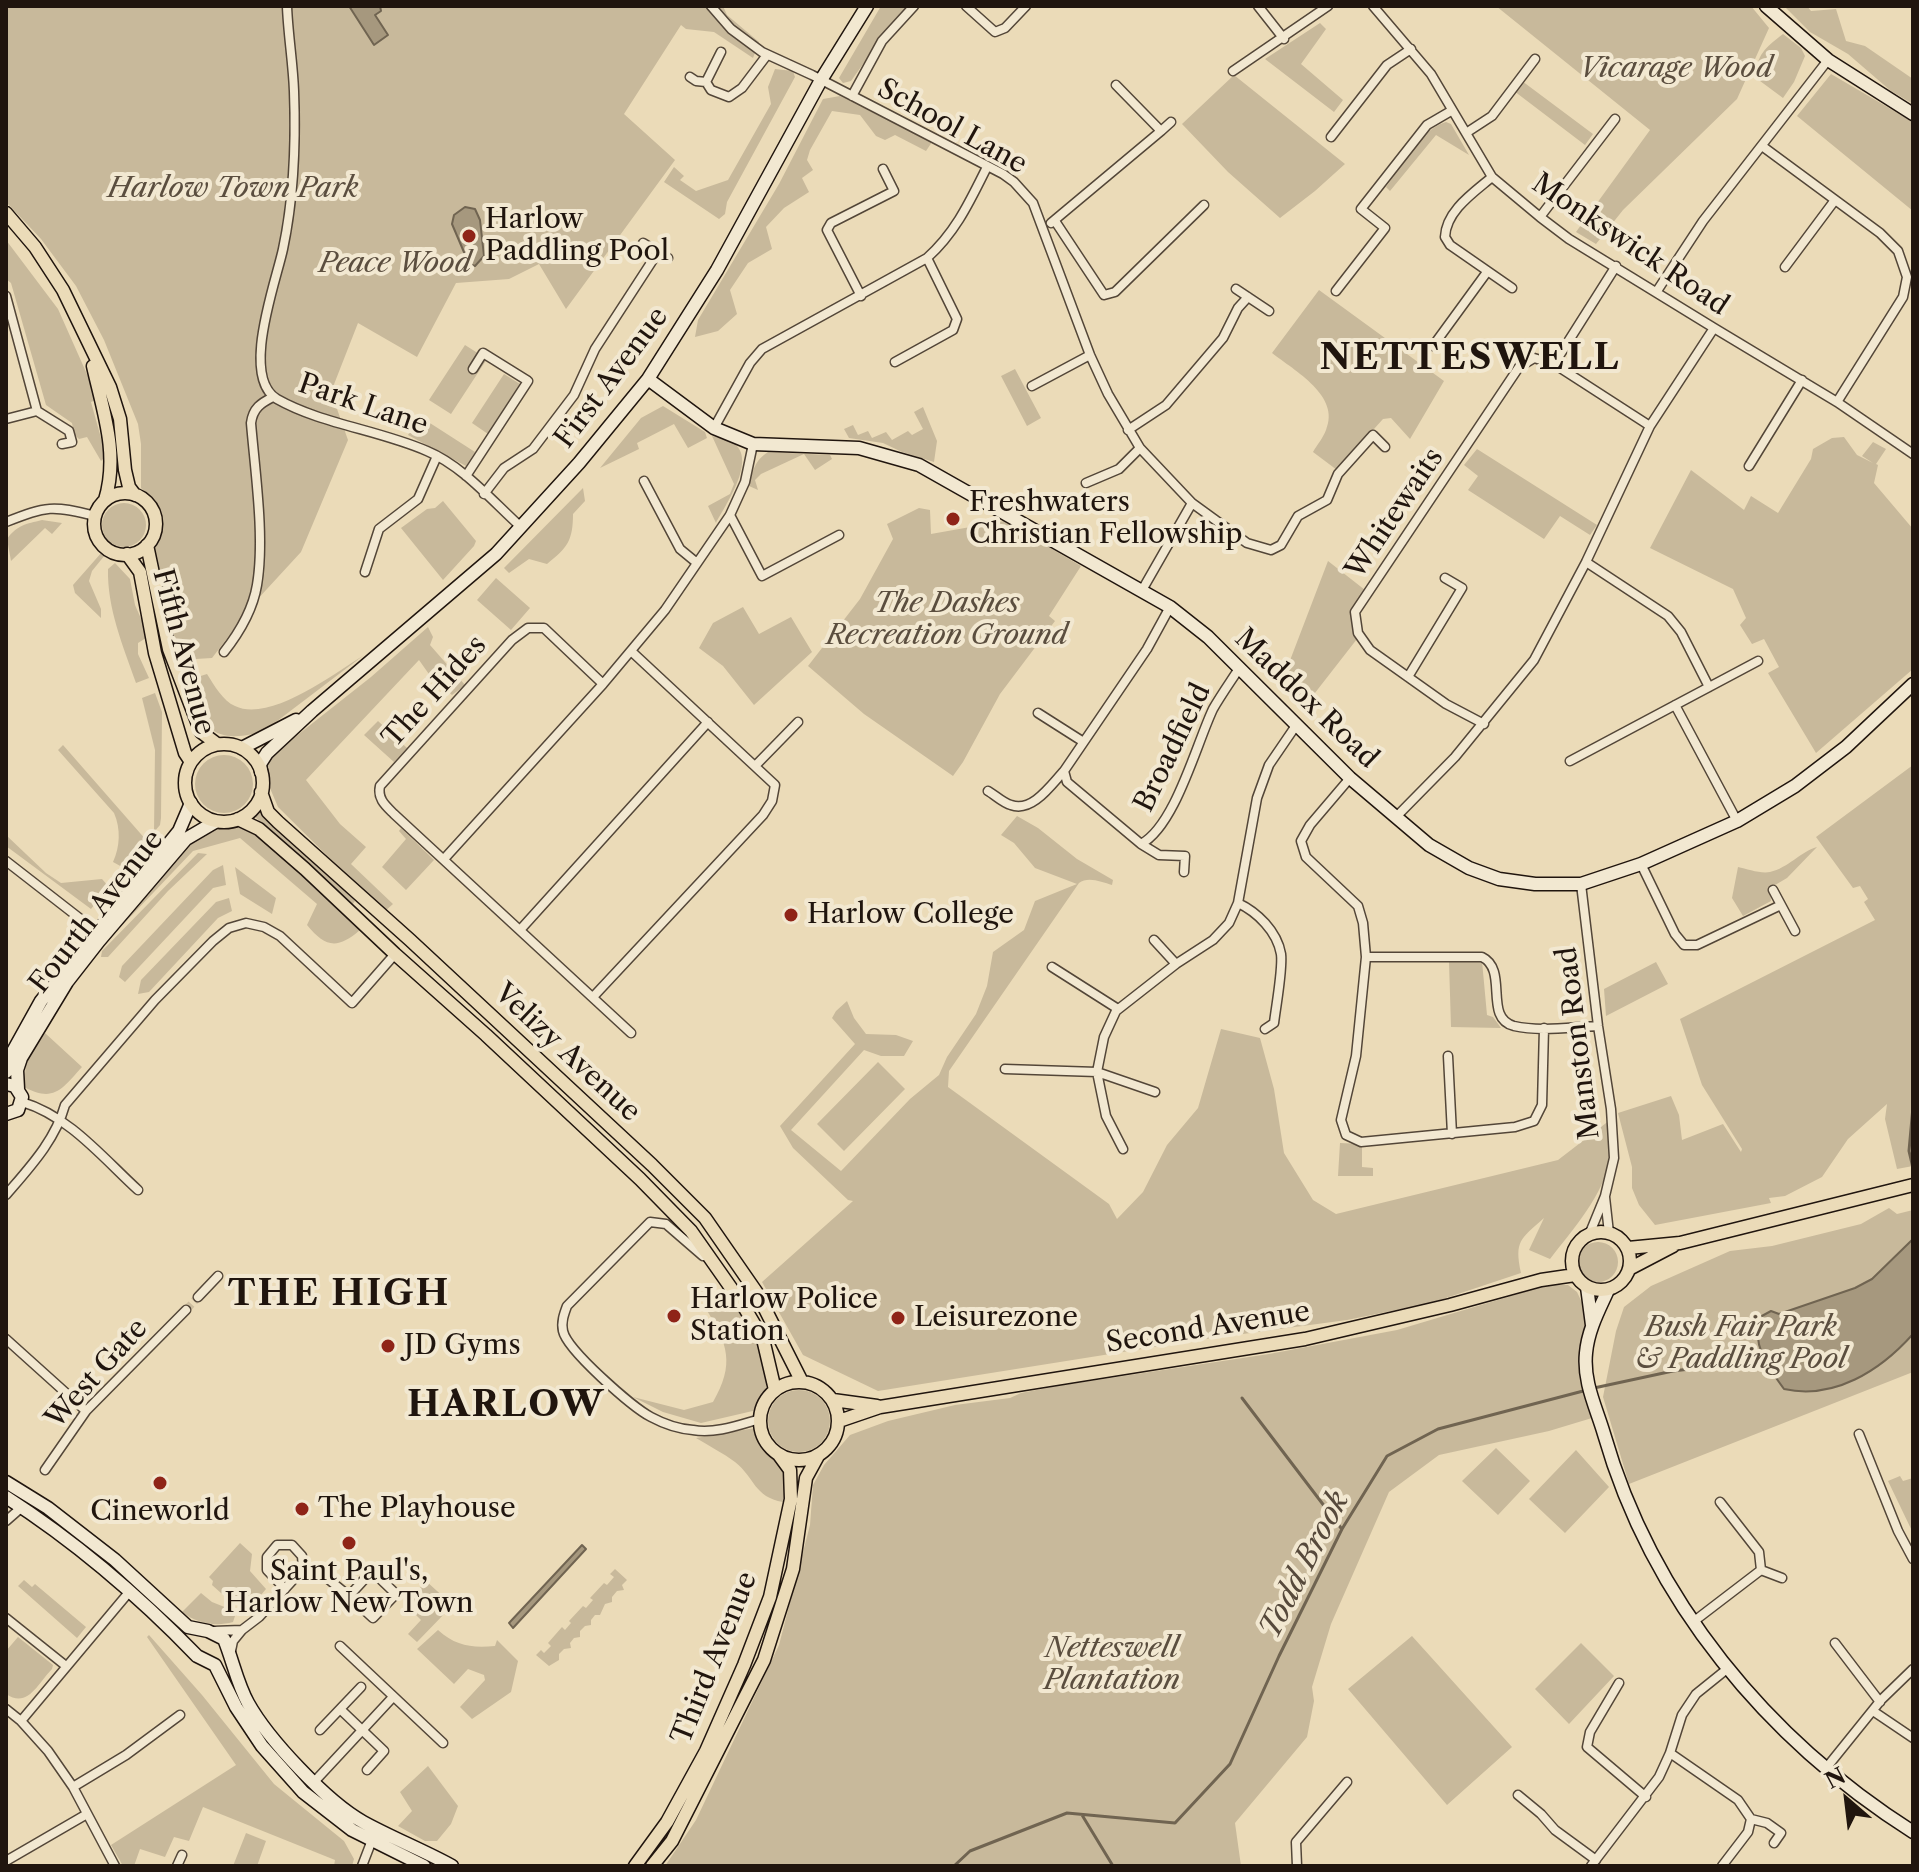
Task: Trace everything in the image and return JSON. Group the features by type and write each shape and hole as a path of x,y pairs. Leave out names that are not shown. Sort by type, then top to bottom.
{"main road":[{"path":"6,213 35,247 63,290 110,387 120,419 125,470 129,487 135,495"},
{"path":"89,348 112,452 110,483 105,500 95,516 94,531 100,542 116,553 127,554 147,545 153,537 155,517 144,500 119,493 105,500"},
{"name":"Fifth Avenue","path":"147,545 169,649 201,732 217,744"},
{"name":"Fifth Avenue","path":"127,554 140,572 155,653 185,753 191,762"},
{"path":"217,744 242,748 257,763 261,772 261,792 251,811 238,819 215,822 199,813 191,803 185,782 191,762 200,752 217,744"},
{"name":"Velizy Avenue","path":"261,792 268,812 278,822 431,960 705,1218 757,1293 802,1382"},
{"name":"Velizy Avenue","path":"238,819 259,829 486,1035 691,1231 763,1339 775,1390"},
{"path":"1628,1248 1680,1243 1913,1185"},
{"path":"1609,1233 1628,1248 1629,1269 1621,1283 1608,1290 1587,1287 1575,1275 1571,1260 1576,1245 1589,1235 1609,1233"},
{"path":"1629,1269 1680,1243"},
{"name":"Second Avenue","path":"1541,1280 1571,1260"},
{"name":"Second Avenue","path":"839,1421 880,1407 1305,1339 1541,1280 1575,1275"},
{"path":"802,1382 821,1389 833,1400 839,1421 835,1438 818,1456 795,1460 779,1455 764,1437 760,1419 765,1403 775,1390 802,1382"},
{"name":"Second Avenue","path":"833,1400 880,1407"},
{"name":"Third Avenue","path":"635,1866 667,1822 712,1737 770,1597 791,1499 790,1470 779,1455"},
{"name":"Third Avenue","path":"652,1866 672,1841 764,1660 793,1569 804,1487 818,1456"}],"street":[{"name":"Park Lane","path":"287,6 294,89 295,166 283,247 258,359 263,379 273,397 305,411 390,436 437,456 466,476 521,527"},
{"name":"School Lane","path":"711,6 731,29 767,55 987,167 1025,191 1045,229 1090,355 1128,430 1140,448 1192,503 1247,543 1271,550 1281,545 1298,516 1327,500 1338,474 1373,435 1385,447"},
{"name":"First Avenue","path":"261,772 260,764 267,753 312,711 496,554 579,463 648,379 717,270 821,80 867,6"},
{"path":"852,96 882,41 914,6"},
{"path":"966,6 995,32 1005,28 1026,6"},
{"path":"1258,6 1284,39"},
{"path":"1233,71 1328,6"},
{"name":"Monkswick Road","path":"1373,6 1431,74 1492,177 1540,217 1569,239 1837,402 1913,454"},
{"path":"1766,6 1828,60 1913,114"},
{"path":"1331,137 1387,65 1411,49"},
{"path":"706,82 721,52"},
{"path":"706,82 711,90 729,97 742,88 767,55"},
{"path":"1466,133 1492,116 1535,59"},
{"path":"1657,291 1701,224 1828,60"},
{"path":"690,77 706,82"},
{"path":"1116,85 1161,131"},
{"path":"1336,291 1385,228 1361,209 1427,125 1451,111"},
{"path":"1540,217 1615,119"},
{"path":"1045,229 1171,122"},
{"path":"1762,146 1880,233 1898,251 1907,277 1903,297 1837,402"},
{"path":"714,428 750,363 762,349 927,258 946,241 961,219 987,167"},
{"path":"861,296 827,230 831,223 894,191 883,169"},
{"path":"1492,177 1463,202 1447,224 1445,232 1450,245 1512,288"},
{"path":"1785,267 1835,200"},
{"path":"1055,221 1104,295 1115,292 1204,205"},
{"path":"643,243 668,258"},
{"path":"484,494 504,468 533,449 577,391 595,349 658,252"},
{"path":"895,362 953,330 957,319 927,258"},
{"path":"1616,266 1554,364 1650,426"},
{"path":"1433,346 1487,272"},
{"path":"1236,289 1269,311"},
{"path":"6,296 37,411 69,431 72,442 62,444"},
{"path":"1128,430 1166,405 1223,338 1238,308 1248,297"},
{"path":"1396,817 1484,724 1534,660 1586,562 1650,426 1714,328"},
{"path":"6,346 19,342"},
{"path":"466,476 528,381 483,353 473,369"},
{"path":"1032,386 1090,355"},
{"name":"Whitewaits","path":"1484,724 1446,704 1370,650 1358,633 1355,612 1519,367 1534,358 1554,364"},
{"name":"Maddox Road","path":"648,379 714,428 753,444 859,448 919,465 1170,607 1240,667 1350,778 1429,845 1469,868 1522,883 1581,884 1641,864 1737,821 1795,786 1846,747 1913,684"},
{"path":"1749,466 1802,380"},
{"path":"224,652 244,621 257,587 258,536 251,423 252,414 259,404 273,397"},
{"path":"6,419 37,411"},
{"path":"444,859 603,684 665,610 730,515 745,482 753,444"},
{"path":"1086,483 1119,469 1140,448"},
{"path":"365,572 379,529 418,499 437,456"},
{"path":"644,481 680,549 697,563"},
{"path":"1141,592 1192,503"},
{"path":"6,522 53,507 95,516"},
{"path":"730,515 762,576 839,535"},
{"path":"1586,562 1668,616 1681,632 1709,687"},
{"path":"1408,677 1462,588 1445,578"},
{"path":"988,791 1011,805 1023,806 1039,798 1064,771 1147,649 1170,607"},
{"name":"The Hides","path":"603,684 544,628 528,628 512,640 413,748 380,786 378,793 394,814 631,1033"},
{"path":"593,997 763,815 772,801 775,785 631,651"},
{"path":"1570,761 1758,661"},
{"name":"Broadfield","path":"1141,844 1153,838 1166,820 1214,708 1240,667"},
{"path":"1675,705 1737,821"},
{"name":"First Avenue","path":"242,748 312,711"},
{"path":"1038,713 1082,741"},
{"path":"520,930 708,722"},
{"path":"756,765 798,722"},
{"path":"1123,1149 1106,1116 1097,1072 1104,1037 1118,1009 1213,940 1229,923 1238,903 1257,798 1269,765 1297,724"},
{"name":"Broadfield","path":"1064,771 1067,782 1141,844 1159,855 1185,856 1184,872"},
{"path":"1350,778 1310,825 1301,841 1306,857 1358,906 1363,923 1366,957 1356,1056 1341,1120 1344,1131 1352,1140 1361,1142 1515,1127 1534,1121 1542,1105 1544,1028"},
{"name":"Fourth Avenue","path":"6,1072 11,1055 41,1001 179,831 191,803"},
{"name":"Fourth Avenue","path":"15,1092 21,1058 67,982 186,839 215,822"},
{"path":"6,861 96,931"},
{"path":"1641,864 1675,934 1684,945 1697,945 1781,905"},
{"name":"Manston Road","path":"1581,884 1611,1109 1614,1158 1605,1196 1589,1235"},
{"path":"1773,890 1795,931"},
{"path":"1238,903 1254,911 1266,924 1281,953 1274,1023 1265,1029"},
{"path":"6,1195 45,1148 65,1105 155,1000 229,928 246,923 264,927 280,936 352,1003 395,954"},
{"path":"1154,940 1176,964"},
{"path":"1366,957 1482,957 1490,961 1494,968 1501,1018 1512,1026 1598,1026"},
{"path":"1052,967 1118,1009"},
{"path":"1448,1056 1452,1134"},
{"path":"1005,1069 1097,1072 1155,1092"},
{"path":"7,1116 18,1110 15,1092"},
{"path":"15,1092 61,1119 138,1190"},
{"name":"Manston Road","path":"1605,1196 1609,1233"},
{"path":"718,1270 666,1224 650,1222 567,1306 563,1331 569,1345 635,1406 665,1423 696,1431 731,1427 760,1419"},
{"path":"198,1297 218,1276"},
{"path":"1587,1287 1592,1325"},
{"path":"1608,1290 1592,1325 1585,1353 1587,1388 1634,1518 1671,1589 1727,1669 1763,1709 1867,1803 1913,1832"},
{"name":"West Gate","path":"45,1470 86,1411 186,1310"},
{"path":"6,1339 86,1411"},
{"path":"1859,1434 1898,1531 1913,1559"},
{"path":"6,1482 48,1508 115,1560 188,1627 208,1631 242,1630"},
{"path":"6,1497 41,1519 130,1591 197,1656 215,1665 236,1707 262,1746 303,1792 352,1830 374,1834 452,1866"},
{"path":"1720,1502 1759,1552 1761,1570"},
{"path":"6,1521 22,1507"},
{"path":"215,1665 224,1661 242,1630 259,1617 285,1589 303,1569 302,1556 292,1545 277,1545 267,1557 267,1570 285,1589"},
{"path":"303,1569 317,1570 373,1618 396,1594 372,1571 349,1596"},
{"path":"1693,1622 1761,1570"},
{"path":"1761,1570 1782,1578"},
{"path":"21,1721 130,1591"},
{"path":"6,1618 66,1666"},
{"path":"208,1631 224,1639 248,1703 271,1736 314,1782 374,1834 424,1866"},
{"path":"1835,1643 1880,1702"},
{"path":"340,1646 443,1743"},
{"path":"1518,1795 1594,1863 1646,1797 1670,1753 1682,1715 1696,1694 1727,1669"},
{"path":"1827,1767 1880,1702 1913,1669"},
{"path":"1619,1683 1590,1732 1587,1747 1646,1797"},
{"path":"320,1730 361,1687"},
{"path":"314,1782 393,1697"},
{"path":"6,1709 48,1751 73,1787 115,1866"},
{"path":"340,1709 384,1751 367,1770"},
{"path":"1873,1711 1913,1738"},
{"path":"73,1787 126,1755 180,1715"},
{"path":"1670,1753 1738,1800 1751,1819 1767,1823 1781,1833 1774,1843"},
{"path":"1297,1866 1296,1842 1347,1782"},
{"path":"6,1861 87,1814"},
{"path":"1722,1866 1748,1832 1751,1819"},
{"path":"362,1866 374,1834"},
{"path":"177,1866 182,1855"}],"green space":[{"name":"Harlow Town Park","path":"6,6 723,6 727,15 759,42 753,58 714,32 686,29 681,25 624,114 675,160 566,309 539,264 509,279 456,283 417,357 358,323 331,392 348,440 301,552 255,602 212,658 179,660 147,545 158,528 161,515 141,488 138,424 104,340 76,286 41,239 6,202"},
{"path":"881,6 908,7 851,81 843,83 839,78"},
{"name":"Vicarage Wood","path":"1496,6 1751,6 1769,28 1737,99 1623,210 1596,244 1576,232 1650,130"},
{"path":"1784,6 1807,6 1811,11 1836,9 1846,41 1865,46 1913,79 1913,104 1891,91 1848,54 1810,32"},
{"path":"1320,23 1326,29 1301,64 1343,100 1334,112 1265,59"},
{"path":"1783,34 1801,48 1805,56 1783,98 1756,78 1763,53"},
{"path":"775,69 793,71 795,77 727,202 725,214 719,219 664,182 674,167 684,176 680,180 696,191 728,180 771,104 768,87"},
{"path":"1831,74 1913,122 1913,211 1797,116"},
{"path":"1234,75 1345,164 1280,218 1228,172 1182,124"},
{"path":"1522,81 1593,134 1585,145 1514,91"},
{"path":"840,96 932,142 926,151 895,135 885,140 876,136 860,115 832,111 807,160 813,170 802,178 809,192 784,208 766,227 772,249 748,263 730,290 737,314 718,331 695,337 698,320 779,184 823,99"},
{"path":"1446,122 1451,124 1469,155 1436,135 1390,191 1386,187 1419,141 1436,126"},
{"path":"6,240 58,309 98,399 91,402 106,456 101,461 87,437 79,439 74,434 72,423 46,405 11,283 6,279"},
{"path":"1319,290 1444,381 1410,439 1391,418 1383,419 1337,470 1313,452 1325,433 1329,418 1322,395 1272,353"},
{"path":"465,345 487,359 451,414 429,400"},
{"path":"1015,369 1041,418 1027,426 1001,376"},
{"path":"504,374 520,384 488,434 472,423"},
{"path":"663,406 705,432 707,438 688,448 674,424 637,443 639,449 600,468 641,418"},
{"path":"923,407 937,441 934,462 883,443 849,438 844,429 853,425 858,435 868,431 872,438 886,432 892,440 908,431 912,435 923,429 914,412"},
{"path":"419,416 475,452 466,466 408,435"},
{"path":"712,436 736,445 742,462 731,496 716,523 708,506 730,494 734,484"},
{"path":"1844,437 1857,455 1873,463 1862,456 1873,442 1886,449 1876,464 1874,483 1913,529 1913,669 1816,753 1768,673 1779,667 1764,639 1752,644 1740,625 1746,618 1733,589 1650,548 1691,470 1744,510 1751,496 1778,513 1811,459 1813,449 1832,438"},
{"path":"1477,449 1597,525 1590,535 1560,516 1544,539 1468,490 1478,476 1464,465"},
{"path":"768,452 830,455 832,459 815,470 804,454 761,474 755,480 758,490 749,486 757,463"},
{"path":"583,488 585,501 573,514 572,531 564,548 547,564 529,559 509,573 504,568"},
{"path":"443,501 476,541 443,580 401,528"},
{"path":"124,503 140,509 146,525 140,541 124,547 108,541 102,525 108,509"},
{"name":"The Dashes Recreation Ground","path":"919,508 930,510 931,534 1004,521 1081,566 1049,616 1055,621 1000,694 953,776 864,714 808,666 860,599 893,539 887,524"},
{"path":"42,520 62,523 52,534 45,528 11,561 7,539 18,528"},
{"path":"102,552 105,555 92,571 89,581 101,609 101,618 75,593 73,585"},
{"path":"1328,561 1365,590 1353,613 1352,626 1357,639 1304,707 1270,672 1289,663"},
{"path":"115,563 130,579 135,605 146,630 146,638 138,643 138,654 149,678 136,683 110,598 108,569"},
{"path":"496,578 530,608 511,630 477,600"},
{"path":"743,607 759,634 791,617 812,652 754,705 723,666 699,648 713,623"},
{"path":"428,627 433,637 430,645 465,685 452,695 431,677 419,660 306,780 340,824 366,847 351,864 393,904 384,912 278,807 267,781 266,768 271,756 371,677"},
{"path":"364,655 264,731 243,736 228,736 209,727 188,680 207,674 231,704 249,709 266,708 302,694"},
{"path":"155,693 162,712 161,818 154,832 155,750 142,698"},
{"path":"378,721 407,748 394,762 364,735"},
{"path":"63,745 147,841 124,868 113,862 119,838 114,813 58,750"},
{"path":"224,755 245,763 253,784 245,805 224,813 203,805 195,784 203,763"},
{"path":"1913,765 1913,1166 1897,1169 1885,1119 1887,1104 1848,1139 1822,1177 1785,1196 1769,1198 1771,1203 1655,1225 1639,1205 1632,1188 1632,1167 1618,1113 1671,1096 1679,1115 1682,1140 1723,1124 1741,1152 1702,1085 1680,1019 1875,920 1864,902 1868,899 1860,886 1853,888 1816,837"},
{"path":"263,807 266,814 355,901 352,905 254,816"},
{"path":"1017,816 1038,828 1077,859 1113,880 1112,885 1091,880 1079,883 949,1071 948,1087 1109,1204 1117,1219 1143,1192 1167,1145 1198,1108 1221,1029 1260,1038 1274,1089 1284,1153 1313,1200 1336,1214 1558,1160 1610,1120 1612,1153 1607,1171 1595,1198 1578,1223 1550,1259 1529,1250 1544,1218 1521,1241 1518,1253 1521,1273 1431,1303 1347,1320 1198,1340 878,1391 803,1355 762,1282 853,1201 848,1200 793,1148 780,1126 855,1044 832,1018 847,1001 854,1018 866,1034 896,1035 913,1041 904,1056 881,1056 864,1050 791,1130 841,1171 910,1099 939,1075 947,1057 976,1014 987,986 993,952 1024,930 1035,901 1077,884 1035,868 1014,843 1001,835"},
{"path":"243,826 255,828 360,930 338,943 320,938 307,925 317,904 240,838 193,851 74,976 184,845 204,831"},
{"path":"401,828 434,860 406,890 382,867 406,839 399,831"},
{"path":"6,835 61,883 102,879 109,887 91,909 6,846"},
{"path":"1817,847 1787,878 1770,888 1771,901 1743,916 1732,898 1738,867 1770,872"},
{"path":"198,853 207,854 168,891 108,957 101,957 102,951"},
{"path":"223,865 226,885 213,888 125,982 119,977 122,966 213,870"},
{"path":"235,867 276,898 272,914 240,894"},
{"path":"229,898 232,911 218,918 149,992 138,994 141,980 216,902"},
{"path":"1482,961 1487,1015 1493,1017 1501,1028 1451,1027 1449,962"},
{"path":"1656,962 1668,984 1606,1016 1604,989"},
{"path":"45,1033 82,1067 63,1087 50,1094 24,1087 26,1062"},
{"path":"878,1062 905,1089 844,1151 817,1124"},
{"path":"1340,1143 1362,1144 1362,1167 1373,1168 1373,1176 1338,1176"},
{"name":"Bush Fair Park & Paddling Pool","path":"1889,1208 1897,1214 1913,1210 1913,1372 1629,1484 1603,1397 1624,1307 1651,1286 1730,1251 1772,1246 1861,1224"},
{"path":"1598,1242 1612,1248 1618,1262 1612,1276 1598,1282 1584,1276 1578,1262 1584,1248"},
{"path":"726,1283 752,1330 766,1368 766,1387 757,1410 701,1423 663,1412 633,1397 684,1410 713,1402 724,1376 726,1354 706,1309"},
{"name":"Netteswell Plantation","path":"1548,1285 1568,1285 1577,1292 1586,1311 1587,1388 1592,1418 1549,1431 1439,1455 1389,1492 1331,1624 1312,1687 1314,1701 1307,1737 1235,1823 1241,1866 665,1866 696,1820 779,1645 810,1525 813,1485 824,1465 850,1435 888,1421 955,1405 1397,1330"},
{"path":"799,1390 811,1392 821,1399 828,1409 828,1433 821,1443 811,1450 799,1452 787,1450 777,1443 770,1433 768,1421 770,1409 777,1399 787,1392"},
{"path":"755,1428 788,1480 783,1502 766,1496 735,1462 696,1438"},
{"path":"1496,1448 1530,1481 1498,1515 1462,1481"},
{"path":"1576,1450 1609,1487 1565,1533 1529,1499"},
{"path":"1900,1476 1903,1481 1913,1478 1913,1533 1888,1481"},
{"path":"240,1543 252,1554 250,1571 266,1589 251,1607 221,1593 209,1577"},
{"path":"615,1569 627,1580 622,1585 624,1590 617,1591 612,1602 605,1604 600,1615 595,1615 591,1620 591,1625 580,1631 580,1637 574,1638 571,1648 564,1649 559,1654 559,1660 549,1666 536,1655 541,1650 544,1653 551,1646 548,1643 562,1627 565,1630 583,1606 586,1608 593,1600 590,1598 614,1577 610,1574"},
{"path":"24,1580 32,1587 35,1584 86,1627 77,1638 18,1586"},
{"path":"426,1581 447,1600 449,1609 417,1642 408,1634 421,1620 405,1604"},
{"path":"201,1593 212,1602 232,1610 235,1616 233,1622 206,1623 182,1612"},
{"path":"438,1630 451,1640 471,1646 495,1646 497,1640 518,1661 511,1692 472,1719 460,1707 485,1680 484,1675 468,1669 454,1684 417,1649"},
{"path":"149,1635 274,1784 344,1841 354,1859 352,1866 334,1866 335,1860 203,1807 189,1841 174,1837 165,1857 140,1849 134,1866 123,1866 111,1845 236,1765 147,1637"},
{"path":"1412,1636 1512,1747 1447,1805 1348,1689"},
{"path":"18,1637 53,1665 32,1692 14,1698 6,1694 6,1651"},
{"path":"1581,1643 1614,1676 1569,1724 1535,1689"},
{"path":"428,1766 458,1806 451,1824 437,1841 425,1841 398,1826 412,1811 400,1792"},
{"path":"246,1833 266,1841 257,1866 233,1866"}],"shaded area":[{"path":"349,6 380,6 381,11 375,15 388,35 374,45"},
{"name":"Harlow Paddling Pool","path":"465,207 475,209 480,220 484,256 475,266 469,264 452,224 454,215"},
{"path":"1913,1239 1913,1334 1886,1360 1855,1380 1821,1390 1784,1389 1759,1346 1760,1317 1771,1311 1779,1314 1855,1288 1872,1279"},
{"path":"582,1545 586,1549 513,1628 509,1623"}],"waterway":[{"name":"Todd Brook","path":"1913,1107 1909,1151 1913,1168"},
{"name":"Todd Brook","path":"1594,1388 1673,1371 1764,1360"},
{"name":"Todd Brook","path":"954,1866 970,1851 1067,1813 1175,1823 1230,1764 1342,1529 1387,1456 1438,1429 1587,1390"},
{"path":"1242,1398 1341,1528"},
{"path":"1082,1815 1113,1866"}],"tunnel":[{"path":"186,1310 198,1297"}],"place":[{"name":"Harlow Paddling Pool","path":"469,236"},
{"name":"Freshwaters Christian Fellowship","path":"953,519"},
{"name":"Harlow College","path":"791,915"},
{"name":"Harlow Police Station","path":"674,1316"},
{"name":"Leisurezone","path":"898,1318"},
{"name":"JD Gyms","path":"388,1346"},
{"name":"Cineworld","path":"160,1483"},
{"name":"The Playhouse","path":"302,1509"},
{"name":"Saint Paul's, Harlow New Town","path":"349,1543"}],"district":[{"name":"NETTESWELL","path":"1470,359"},
{"name":"THE HIGH","path":"339,1295"},
{"name":"HARLOW","path":"506,1406"}],"park label":[{"name":"Peace Wood","path":"395,264"}]}
